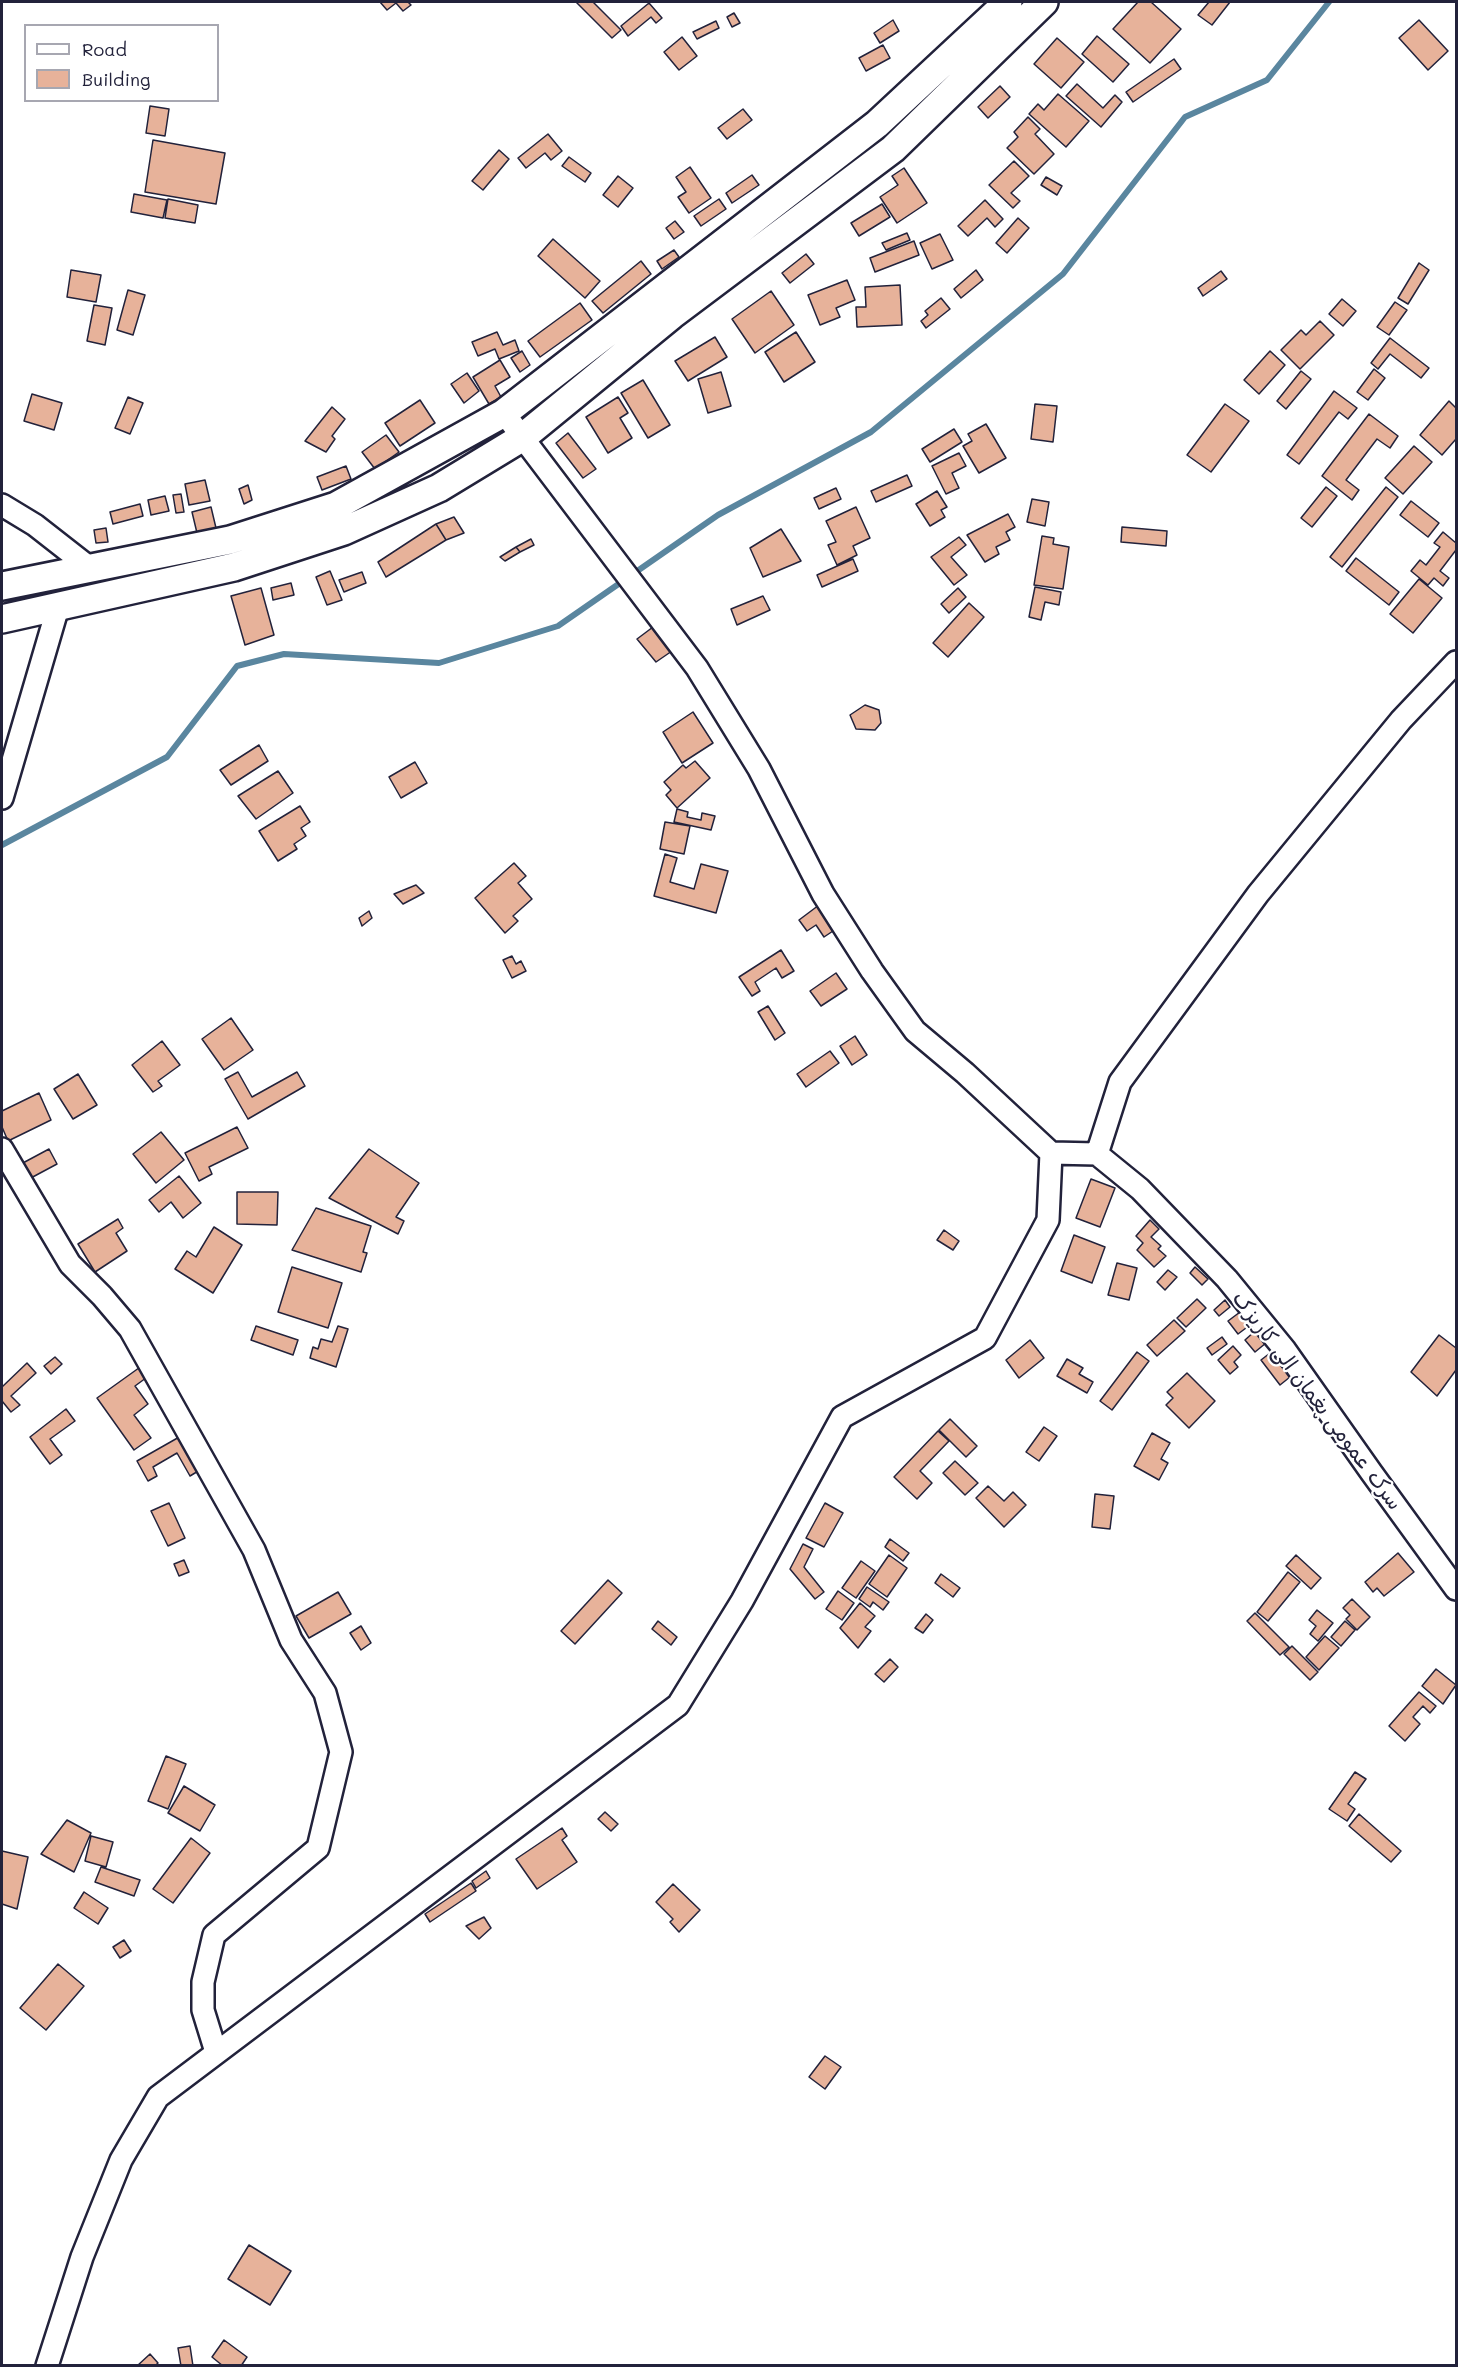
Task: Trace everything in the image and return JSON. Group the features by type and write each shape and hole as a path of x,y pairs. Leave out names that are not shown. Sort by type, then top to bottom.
{"main road":[{"path":"2,586 230,540 336,506 504,412 877,124 1008,2"},
{"path":"2,619 234,567 344,531 439,488 523,436 672,315 893,149 1044,2"},
{"path":"90,568 97,597"}],"street":[{"path":"504,412 697,668 759,769 823,894 872,971 915,1031 965,1073 1051,1153 1097,1154 1120,1082 1258,894 1401,720 1456,662"},
{"path":"2,505 35,525 90,568"},
{"path":"2,798 58,607"},
{"path":"2,1149 70,1264 102,1296 130,1329 254,1550 291,1640 325,1694 341,1752 318,1848 214,1935 202,1982 203,2010 216,2052"},
{"path":"47,2366 82,2257 121,2160 158,2097 678,1705 742,1601 842,1417 985,1338 1048,1220 1051,1153"},
{"name":"سرک عمومی پغمان الی کاریزک","path":"1097,1154 1140,1189 1234,1288 1285,1350 1456,1589"}],"building":[{"path":"380,2 408,2 411,5 403,11 396,3 387,10"},
{"path":"576,2 593,2 621,30 612,38"},
{"path":"1138,2 1151,2 1181,29 1150,63 1113,29"},
{"path":"1209,2 1230,2 1212,25 1198,15"},
{"path":"649,3 662,18 656,23 651,17 628,36 621,26"},
{"path":"734,13 740,23 732,27 727,17"},
{"path":"893,20 899,31 880,43 874,33"},
{"path":"1419,20 1448,51 1428,70 1399,38"},
{"path":"716,21 719,28 697,39 693,32"},
{"path":"1097,36 1129,64 1113,82 1082,54"},
{"path":"682,37 697,56 679,70 664,52"},
{"path":"1057,38 1084,62 1061,88 1034,64"},
{"path":"883,45 890,58 866,71 859,58"},
{"path":"1174,59 1181,69 1133,102 1126,92"},
{"path":"1077,84 1103,108 1115,95 1122,102 1101,127 1066,96"},
{"path":"1000,86 1010,97 988,118 978,107"},
{"path":"1058,94 1089,121 1066,147 1029,114 1038,104 1044,110"},
{"path":"150,106 169,109 165,136 146,133"},
{"path":"743,109 752,120 727,139 718,128"},
{"path":"1028,117 1040,129 1035,134 1054,154 1034,174 1007,148 1018,137 1014,132"},
{"path":"548,134 562,151 551,160 545,153 526,168 518,158"},
{"path":"153,140 225,153 216,204 145,192"},
{"path":"499,150 509,159 483,190 472,181"},
{"path":"569,157 591,173 585,182 562,166"},
{"path":"1014,161 1029,176 1011,193 1020,201 1013,208 989,185"},
{"path":"690,167 711,198 689,213 678,197 686,192 676,177"},
{"path":"904,168 927,203 897,223 880,197 898,185 892,176"},
{"path":"752,175 759,185 732,203 726,193"},
{"path":"618,176 633,188 618,207 603,195"},
{"path":"1046,177 1062,186 1057,195 1041,185"},
{"path":"134,194 167,200 163,218 131,212"},
{"path":"168,199 198,205 195,223 165,218"},
{"path":"719,199 726,209 701,226 694,216"},
{"path":"985,200 1003,219 995,227 987,218 968,236 958,226"},
{"path":"882,204 890,217 859,236 851,223"},
{"path":"1018,218 1029,228 1007,253 996,243"},
{"path":"675,221 684,232 674,239 666,228"},
{"path":"907,233 910,240 886,250 882,243"},
{"path":"940,234 953,260 932,269 920,243"},
{"path":"553,239 600,281 585,298 538,256"},
{"path":"914,241 919,255 875,272 870,258"},
{"path":"674,250 679,257 662,269 657,261"},
{"path":"806,254 814,264 790,283 782,273"},
{"path":"641,261 651,274 603,313 592,301"},
{"path":"1419,263 1429,270 1408,304 1398,298"},
{"path":"71,270 101,275 96,302 67,297"},
{"path":"976,270 983,280 961,298 954,289"},
{"path":"1221,271 1227,279 1203,296 1198,288"},
{"path":"847,280 855,300 836,308 840,317 820,325 808,295"},
{"path":"900,285 902,325 857,327 856,307 866,307 865,287"},
{"path":"128,290 145,295 133,335 117,330"},
{"path":"771,291 794,325 755,353 732,319"},
{"path":"941,298 950,309 926,328 921,321 928,315 925,311"},
{"path":"1342,299 1356,311 1343,326 1329,314"},
{"path":"1395,302 1407,310 1389,335 1377,327"},
{"path":"580,303 592,320 540,357 528,341"},
{"path":"94,305 112,308 105,345 87,341"},
{"path":"1320,321 1334,335 1300,369 1281,350 1301,330 1306,335"},
{"path":"497,332 503,345 515,340 519,351 499,359 495,349 478,356 472,342"},
{"path":"796,332 815,362 784,382 765,352"},
{"path":"715,337 727,357 688,381 675,361"},
{"path":"1390,338 1429,368 1421,378 1390,354 1378,369 1371,363"},
{"path":"522,351 530,365 520,372 511,358"},
{"path":"1270,351 1285,365 1259,394 1244,380"},
{"path":"500,360 510,377 495,386 501,397 489,404 473,377"},
{"path":"1374,369 1385,378 1368,400 1357,392"},
{"path":"1301,371 1311,379 1286,409 1277,401"},
{"path":"721,372 731,406 708,413 698,379"},
{"path":"467,373 479,391 464,403 451,384"},
{"path":"643,380 670,425 648,438 621,393"},
{"path":"1334,391 1357,408 1348,419 1339,412 1299,464 1287,455"},
{"path":"32,394 62,403 54,430 24,421"},
{"path":"128,397 143,403 130,434 115,428"},
{"path":"618,397 628,413 620,418 632,438 608,453 586,417"},
{"path":"420,400 435,423 400,446 385,423"},
{"path":"1449,401 1456,408 1456,439 1442,455 1420,435"},
{"path":"1035,404 1057,406 1053,442 1031,439"},
{"path":"1225,404 1249,421 1211,472 1187,455"},
{"path":"332,407 345,419 332,436 335,439 326,452 305,441"},
{"path":"1369,414 1398,436 1390,448 1377,439 1346,480 1359,490 1352,500 1322,476"},
{"path":"986,424 1006,458 979,473 963,446 972,441 968,434"},
{"path":"954,429 962,442 930,462 922,449"},
{"path":"568,433 596,469 583,478 556,443"},
{"path":"386,435 399,452 375,469 362,452"},
{"path":"1414,446 1432,462 1403,494 1385,478"},
{"path":"959,453 966,466 952,473 959,488 946,494 932,466"},
{"path":"346,466 351,479 322,490 317,477"},
{"path":"907,475 912,486 876,502 871,491"},
{"path":"205,480 210,501 189,505 185,484"},
{"path":"248,485 252,500 244,504 239,489"},
{"path":"1326,487 1337,496 1312,527 1301,518"},
{"path":"1386,487 1398,497 1342,567 1330,557"},
{"path":"836,488 841,499 819,509 814,498"},
{"path":"937,491 947,507 941,510 945,517 930,526 916,504"},
{"path":"181,494 184,512 176,513 173,495"},
{"path":"165,496 169,511 151,515 148,500"},
{"path":"1032,499 1049,502 1045,526 1027,522"},
{"path":"1411,501 1439,523 1428,537 1400,515"},
{"path":"140,504 143,516 113,524 110,512"},
{"path":"211,507 216,528 197,533 192,512"},
{"path":"856,507 870,538 853,546 857,555 837,565 828,545 836,542 826,521"},
{"path":"1008,514 1015,527 1006,532 1010,540 996,547 999,554 985,562 967,535"},
{"path":"454,517 464,533 446,540 436,524"},
{"path":"436,524 446,540 386,577 378,562"},
{"path":"1122,527 1167,531 1166,546 1121,542"},
{"path":"106,528 108,542 96,543 94,530"},
{"path":"781,529 801,561 763,577 750,548"},
{"path":"1443,532 1456,543 1456,550 1440,571 1449,578 1443,586 1434,578 1428,585 1411,571 1420,560 1426,565 1440,547 1434,543"},
{"path":"1042,536 1054,538 1053,544 1069,547 1063,589 1034,585"},
{"path":"959,537 966,545 951,557 967,575 954,585 931,557"},
{"path":"531,539 534,545 520,552 516,547"},
{"path":"516,547 520,552 505,561 500,557"},
{"path":"1356,558 1399,592 1389,605 1346,571"},
{"path":"853,559 858,571 822,587 817,575"},
{"path":"330,571 342,600 327,605 316,577"},
{"path":"362,572 366,583 344,592 339,580"},
{"path":"1419,579 1442,598 1413,633 1390,614"},
{"path":"291,583 294,595 273,600 271,588"},
{"path":"1035,587 1061,592 1059,605 1045,602 1041,620 1029,617"},
{"path":"261,588 274,635 245,645 231,596"},
{"path":"958,588 966,597 949,613 941,604"},
{"path":"763,596 770,610 737,625 731,609"},
{"path":"969,603 984,617 948,657 933,643"},
{"path":"653,627 672,651 656,662 637,639"},
{"path":"865,705 879,710 881,723 875,730 856,729 850,715"},
{"path":"693,712 713,743 682,763 663,732"},
{"path":"259,745 268,761 231,785 220,770"},
{"path":"695,761 710,778 677,808 666,795 671,790 664,782 683,765 686,768"},
{"path":"415,762 427,783 401,798 389,777"},
{"path":"278,771 293,793 256,819 238,796"},
{"path":"300,806 310,822 301,828 306,836 294,844 297,849 278,861 259,831"},
{"path":"677,809 688,812 687,817 701,820 702,813 715,816 711,830 674,822"},
{"path":"665,822 690,826 684,854 660,849"},
{"path":"665,854 677,858 670,882 694,889 701,864 728,871 716,913 654,896"},
{"path":"514,863 526,876 518,883 532,899 513,916 518,921 505,933 475,898"},
{"path":"416,885 424,893 403,904 394,894"},
{"path":"819,905 836,929 824,937 816,925 807,931 799,920"},
{"path":"369,911 372,918 362,926 359,918"},
{"path":"781,950 794,971 782,978 776,968 755,982 760,991 752,996 739,977"},
{"path":"512,956 516,964 521,961 526,971 512,978 503,960"},
{"path":"836,973 847,989 821,1006 810,991"},
{"path":"768,1006 785,1033 775,1040 758,1012"},
{"path":"231,1018 253,1050 224,1070 202,1039"},
{"path":"855,1036 867,1055 852,1065 840,1046"},
{"path":"162,1041 180,1065 158,1081 162,1086 153,1092 132,1065"},
{"path":"830,1051 839,1063 806,1087 797,1074"},
{"path":"238,1072 252,1097 297,1072 305,1086 248,1119 225,1079"},
{"path":"78,1074 97,1105 73,1119 54,1089"},
{"path":"39,1093 51,1120 8,1141 2,1127 2,1111"},
{"path":"237,1127 248,1148 209,1167 212,1174 199,1181 185,1153"},
{"path":"161,1132 184,1160 156,1183 133,1154"},
{"path":"49,1149 57,1164 29,1179 21,1164"},
{"path":"369,1149 419,1183 396,1217 404,1221 398,1234 329,1198"},
{"path":"179,1176 201,1203 183,1218 171,1202 159,1212 149,1200"},
{"path":"1091,1179 1115,1188 1100,1227 1076,1218"},
{"path":"237,1192 278,1192 277,1225 237,1224"},
{"path":"316,1208 371,1226 363,1252 367,1253 361,1272 292,1250"},
{"path":"118,1219 123,1228 116,1233 127,1251 95,1272 78,1244"},
{"path":"1150,1220 1159,1229 1151,1237 1161,1246 1158,1249 1166,1256 1154,1267 1137,1250 1143,1243 1136,1236"},
{"path":"214,1227 242,1245 213,1293 175,1269 187,1251 196,1257"},
{"path":"944,1230 959,1241 953,1250 937,1240"},
{"path":"1074,1235 1105,1247 1092,1283 1061,1271"},
{"path":"1117,1263 1137,1268 1129,1300 1108,1295"},
{"path":"292,1267 342,1283 328,1328 278,1312"},
{"path":"1195,1267 1208,1279 1202,1285 1190,1273"},
{"path":"1168,1270 1177,1277 1165,1290 1157,1282"},
{"path":"1197,1299 1206,1308 1186,1327 1177,1318"},
{"path":"1225,1300 1230,1307 1219,1316 1214,1310"},
{"path":"1240,1312 1250,1325 1238,1334 1228,1321"},
{"path":"1174,1320 1185,1331 1157,1356 1147,1345"},
{"path":"256,1326 298,1340 293,1355 251,1340"},
{"path":"338,1326 348,1329 336,1367 310,1358 313,1347 318,1349 321,1339 332,1342"},
{"path":"1255,1331 1266,1343 1255,1352 1245,1340"},
{"path":"1439,1335 1456,1348 1456,1370 1437,1396 1411,1372"},
{"path":"1222,1337 1227,1344 1212,1355 1207,1348"},
{"path":"1030,1340 1044,1358 1019,1378 1006,1360"},
{"path":"1233,1346 1241,1355 1234,1362 1238,1367 1230,1374 1218,1360"},
{"path":"1137,1352 1149,1361 1112,1410 1100,1401"},
{"path":"1270,1353 1290,1377 1280,1385 1261,1360"},
{"path":"55,1357 62,1364 51,1374 44,1366"},
{"path":"1067,1359 1083,1368 1079,1374 1093,1382 1087,1393 1057,1376"},
{"path":"27,1363 36,1373 11,1396 20,1405 11,1412 2,1401 2,1387"},
{"path":"143,1365 150,1375 135,1386 148,1404 134,1415 151,1438 134,1450 97,1398"},
{"path":"1187,1373 1215,1401 1189,1428 1166,1405 1173,1398 1167,1392"},
{"path":"66,1409 75,1421 50,1439 62,1455 50,1464 30,1437"},
{"path":"950,1419 977,1446 966,1457 939,1430"},
{"path":"1044,1427 1057,1436 1039,1461 1026,1452"},
{"path":"938,1431 949,1441 920,1471 932,1483 917,1499 894,1477"},
{"path":"1152,1433 1170,1443 1161,1459 1168,1463 1159,1480 1134,1466"},
{"path":"181,1436 200,1470 190,1476 177,1453 153,1467 157,1476 148,1481 137,1461"},
{"path":"955,1461 978,1483 965,1495 943,1473"},
{"path":"988,1486 1004,1501 1013,1492 1026,1505 1004,1527 976,1498"},
{"path":"1095,1494 1114,1496 1110,1529 1092,1527"},
{"path":"169,1503 185,1538 168,1546 151,1511"},
{"path":"825,1503 843,1513 824,1547 806,1538"},
{"path":"890,1539 909,1553 903,1561 885,1547"},
{"path":"803,1544 813,1549 804,1567 824,1592 815,1599 790,1569"},
{"path":"1398,1553 1414,1572 1384,1596 1377,1588 1373,1592 1365,1582"},
{"path":"889,1555 907,1568 887,1597 869,1584"},
{"path":"1296,1555 1321,1578 1311,1589 1286,1566"},
{"path":"184,1560 189,1572 179,1576 174,1564"},
{"path":"861,1561 875,1571 856,1598 842,1588"},
{"path":"1288,1572 1300,1582 1268,1621 1257,1612"},
{"path":"941,1574 960,1588 953,1597 935,1583"},
{"path":"608,1580 622,1593 575,1644 561,1631"},
{"path":"867,1587 889,1602 883,1610 873,1602 870,1607 859,1599"},
{"path":"838,1591 854,1603 842,1620 826,1609"},
{"path":"338,1592 351,1614 309,1638 296,1616"},
{"path":"1352,1599 1370,1617 1357,1630 1346,1619 1350,1615 1343,1608"},
{"path":"860,1603 875,1616 865,1627 871,1631 858,1648 840,1628"},
{"path":"1317,1610 1333,1623 1318,1641 1310,1634 1316,1626 1309,1620"},
{"path":"1255,1613 1289,1647 1280,1655 1247,1621"},
{"path":"926,1614 933,1620 923,1633 915,1628"},
{"path":"658,1621 677,1637 671,1645 652,1629"},
{"path":"1345,1621 1355,1630 1341,1646 1331,1637"},
{"path":"361,1626 371,1643 361,1650 350,1633"},
{"path":"1325,1636 1339,1648 1319,1670 1306,1657"},
{"path":"1292,1646 1318,1672 1310,1680 1284,1654"},
{"path":"890,1659 898,1667 884,1682 875,1674"},
{"path":"1436,1669 1456,1685 1443,1704 1422,1686"},
{"path":"1419,1692 1436,1706 1430,1713 1423,1706 1413,1717 1420,1724 1405,1741 1389,1726"},
{"path":"166,1756 186,1764 168,1809 148,1801"},
{"path":"1355,1772 1366,1779 1348,1804 1355,1809 1347,1821 1329,1809"},
{"path":"184,1786 215,1805 200,1831 168,1813"},
{"path":"605,1812 618,1824 611,1831 598,1819"},
{"path":"1359,1814 1401,1851 1391,1862 1349,1826"},
{"path":"67,1820 91,1833 74,1872 41,1854"},
{"path":"562,1828 567,1836 562,1840 577,1862 537,1889 516,1859"},
{"path":"91,1836 113,1842 106,1867 85,1861"},
{"path":"191,1838 210,1853 173,1903 153,1889"},
{"path":"2,1851 28,1857 17,1909 2,1904"},
{"path":"101,1867 140,1880 134,1896 95,1882"},
{"path":"486,1871 490,1878 476,1888 472,1881"},
{"path":"471,1883 476,1891 430,1922 425,1914"},
{"path":"673,1884 700,1910 679,1932 670,1922 673,1919 656,1902"},
{"path":"84,1892 108,1908 98,1924 74,1908"},
{"path":"484,1917 491,1928 479,1939 466,1926"},
{"path":"124,1940 131,1951 120,1958 113,1947"},
{"path":"58,1964 84,1986 46,2030 20,2008"},
{"path":"825,2056 841,2067 825,2089 809,2077"},
{"path":"249,2245 291,2271 270,2305 228,2279"},
{"path":"224,2340 247,2357 241,2366 223,2366 212,2357"},
{"path":"190,2346 193,2366 181,2366 178,2348"},
{"path":"150,2354 158,2363 155,2366 137,2366"}],"waterway":[{"path":"2,845 167,757 237,666 284,654 439,663 558,626 718,515 871,432 1063,274 1185,117 1267,80 1329,2"}]}
